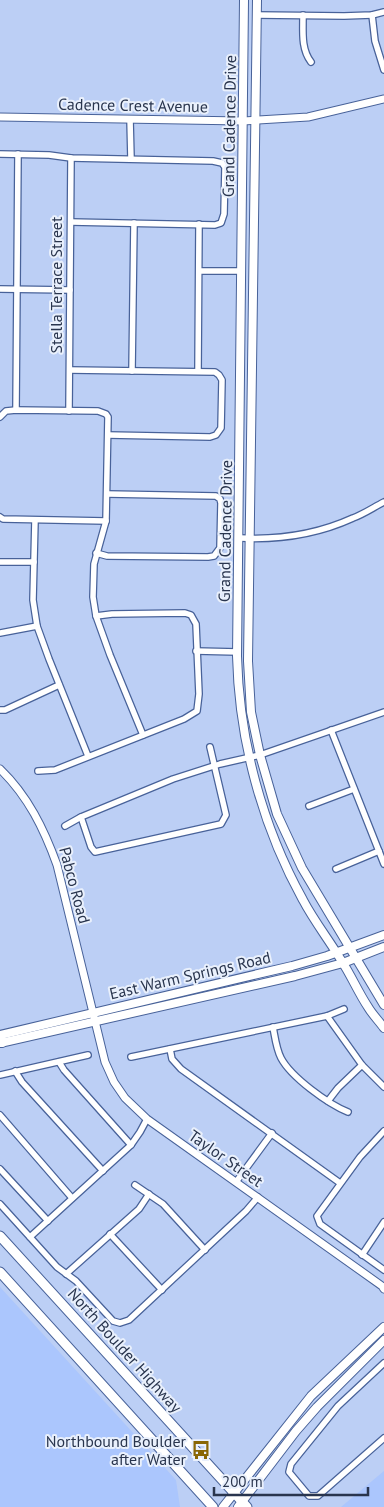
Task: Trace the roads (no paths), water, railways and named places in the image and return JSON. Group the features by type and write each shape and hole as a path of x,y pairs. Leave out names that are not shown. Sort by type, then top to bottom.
{"main road":[{"name":"Grand Cadence Drive","path":"244,0 238,652 238,684 241,711 250,758 264,810 280,852 303,900 337,953 368,1008 384,1028"},
{"name":"Grand Cadence Drive","path":"257,0 248,661 251,712 260,755 277,814 302,868 384,1005"},
{"name":"East Warm Springs Road","path":"1,1040 93,1012 337,953 384,935"},
{"name":"East Warm Springs Road","path":"1,1040 294,976 356,959 384,947"},
{"path":"176,1003 180,998 226,986 225,981"},
{"name":"North Boulder Highway","path":"0,1236 234,1492 243,1505"},
{"path":"0,1272 213,1507"},
{"path":"223,1507 311,1396 384,1327"},
{"path":"243,1505 296,1431 317,1407 384,1340"}],"street":[{"path":"257,14 303,16 372,15 384,12"},
{"path":"372,15 375,41 384,70"},
{"path":"303,16 304,48 306,56 311,62"},
{"name":"Cadence Crest Avenue","path":"0,116 243,121 308,117 384,99"},
{"path":"130,119 131,160"},
{"path":"0,154 131,160 213,161 222,163 225,167 224,214 221,223 70,222"},
{"path":"16,410 18,154"},
{"name":"Stella Terrace Street","path":"69,411 71,158"},
{"path":"132,371 134,223"},
{"path":"198,371 200,224"},
{"path":"199,271 241,271"},
{"path":"0,289 70,290"},
{"path":"70,370 215,372 222,380 219,432 216,435 210,437 108,435"},
{"path":"1,415 16,410 98,410 108,417 106,521 96,553 92,581 96,616 143,735"},
{"path":"96,553 107,556 208,557 217,553 220,548 221,503 220,499 216,496 108,494"},
{"path":"240,538 277,538 311,532 353,519 384,502"},
{"path":"0,518 106,521"},
{"path":"35,520 33,600 38,626 59,686 88,756"},
{"path":"0,562 34,562"},
{"path":"38,772 55,770 184,719 197,711 199,694 196,624 192,614 112,614 96,616"},
{"path":"0,633 38,626"},
{"path":"196,650 238,652"},
{"path":"0,710 5,710 59,686"},
{"path":"65,826 81,817 173,779 215,765 260,755 384,712"},
{"path":"331,730 384,864"},
{"path":"81,817 91,847 95,852 220,824 226,815 210,747"},
{"name":"Pabco Road","path":"0,769 29,804 46,836 57,865 95,1021"},
{"path":"309,806 354,789"},
{"path":"336,868 379,851"},
{"path":"131,1057 327,1016 344,1009"},
{"path":"327,1016 362,1065 384,1087"},
{"name":"Taylor Street","path":"95,1021 105,1062 114,1082 125,1098 147,1119 383,1287"},
{"path":"273,1027 278,1053 294,1076 328,1101 348,1112"},
{"path":"170,1049 172,1059 181,1069 340,1183"},
{"path":"0,1075 88,1055"},
{"path":"59,1062 131,1145"},
{"path":"328,1101 338,1088 362,1065"},
{"path":"16,1071 22,1082 103,1171"},
{"path":"0,1115 72,1198"},
{"path":"30,1237 131,1145 147,1119"},
{"path":"384,1131 360,1157 317,1216 320,1224 384,1270"},
{"path":"236,1182 272,1133"},
{"path":"0,1169 48,1221"},
{"path":"135,1185 163,1204 205,1250"},
{"path":"66,1274 139,1209 149,1194"},
{"path":"0,1204 57,1267 76,1281 113,1321 120,1323 129,1320 162,1290 246,1211 258,1197"},
{"path":"362,1255 384,1222"},
{"path":"110,1234 162,1290"},
{"path":"384,1362 338,1406 290,1464 288,1470 309,1496 314,1497 322,1494 384,1438"}],"place":[{"name":"Northbound Boulder after Water","path":"201,1450"}]}
